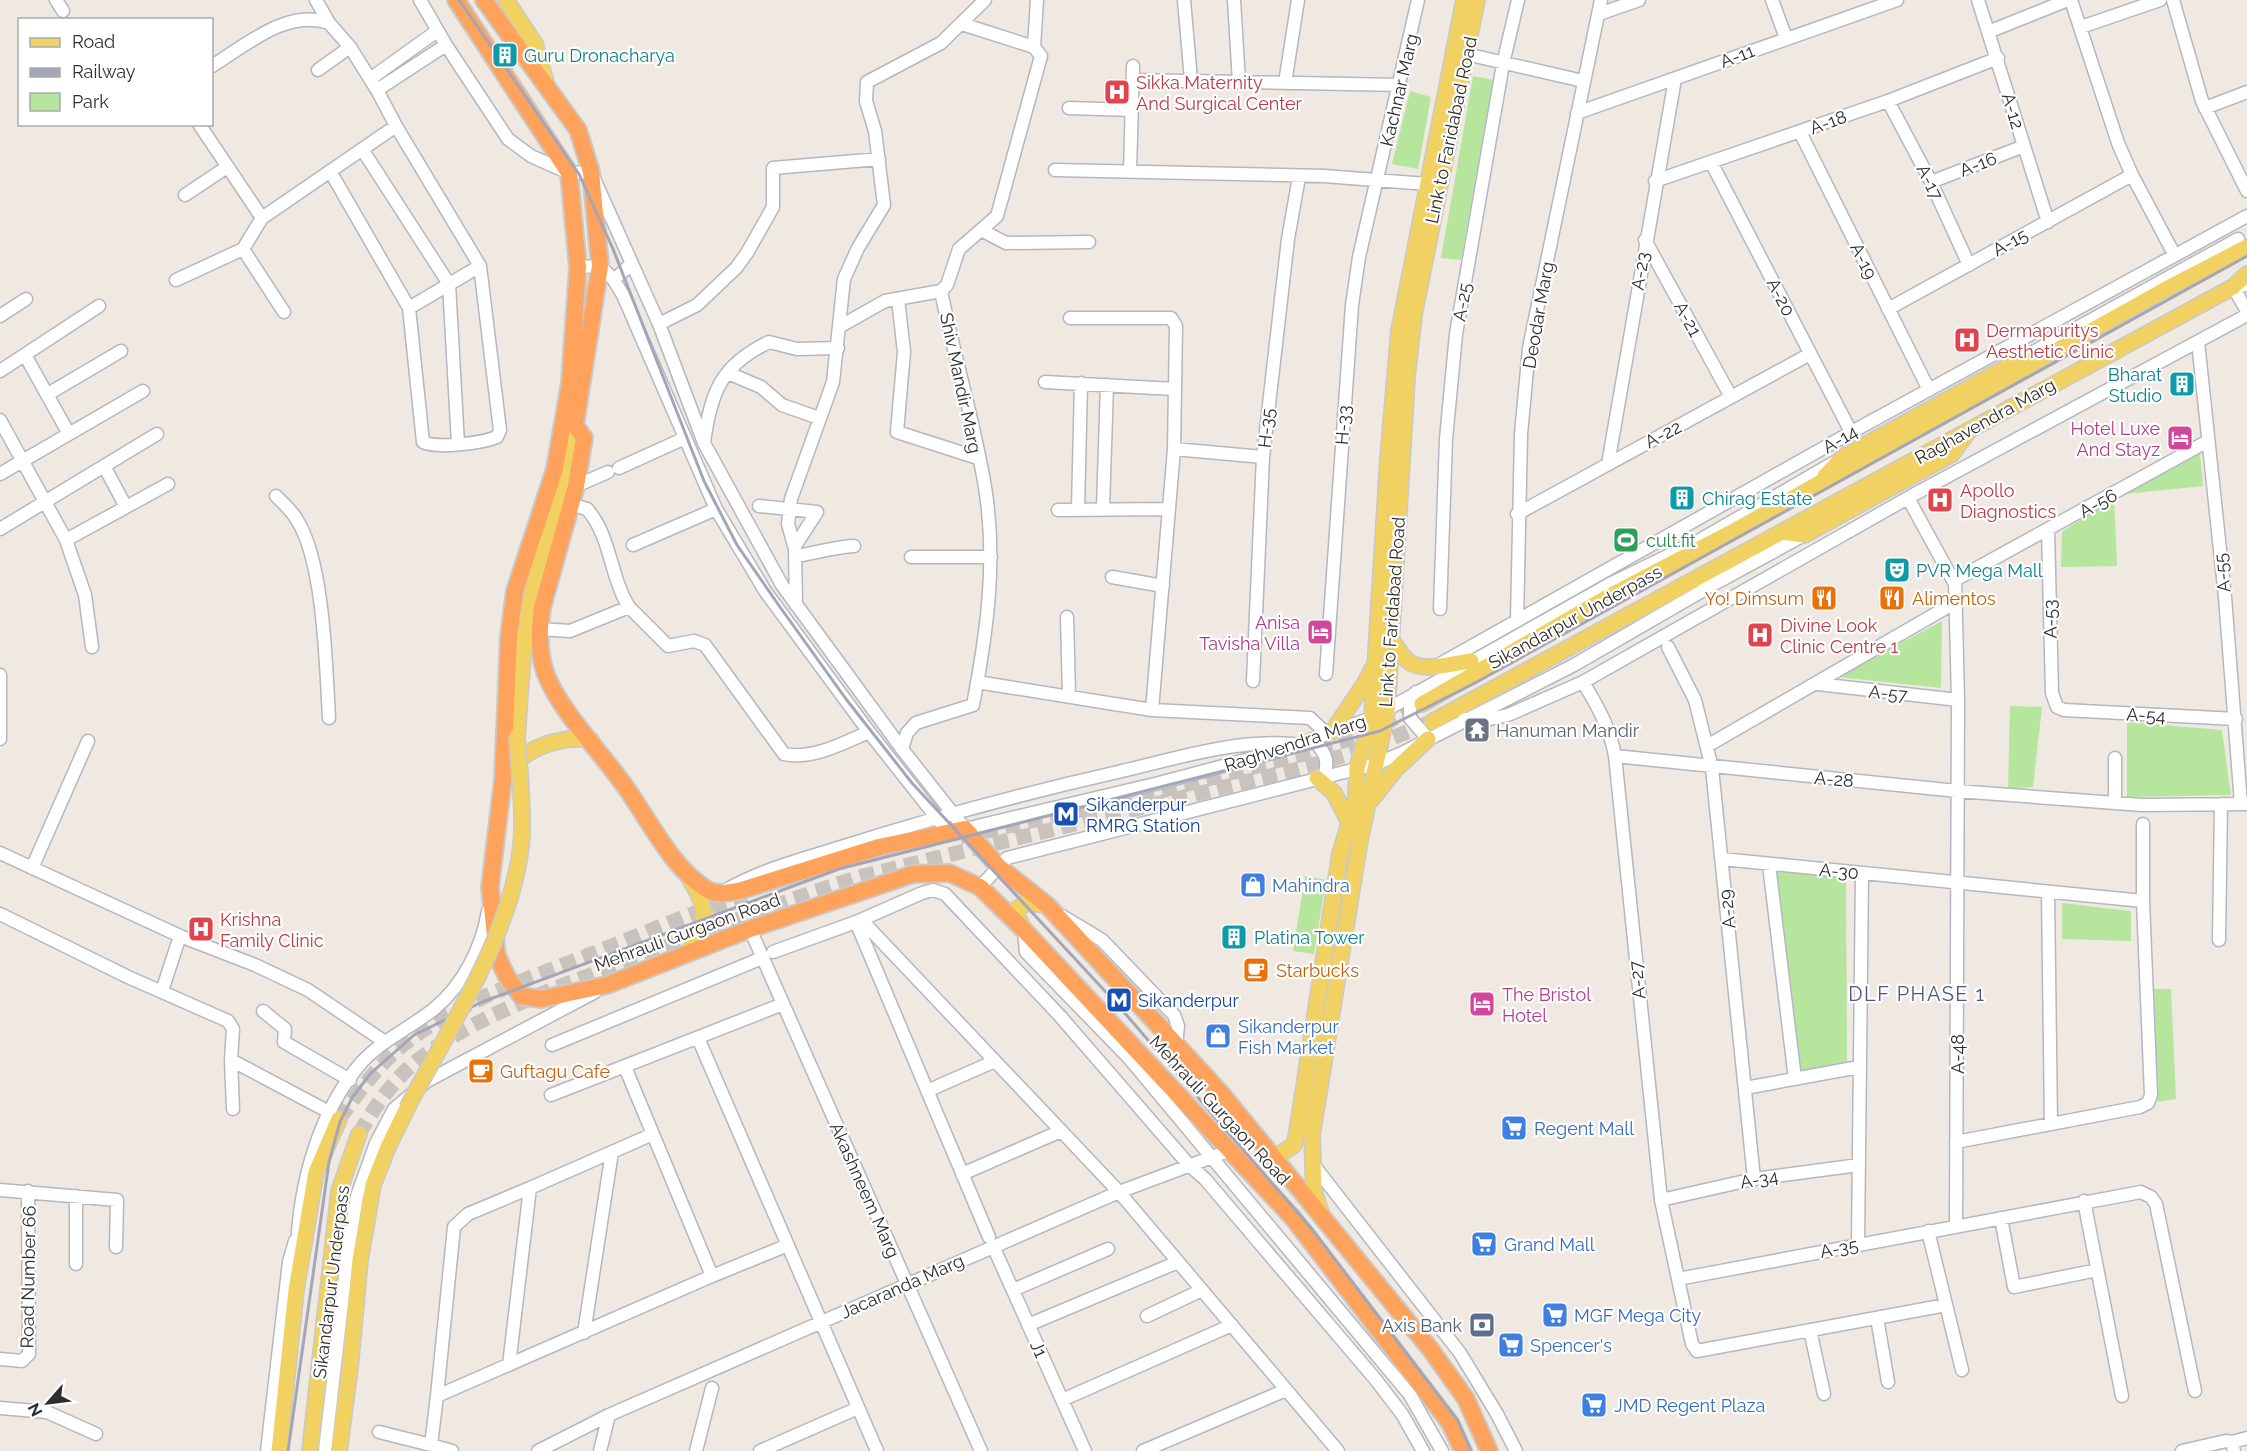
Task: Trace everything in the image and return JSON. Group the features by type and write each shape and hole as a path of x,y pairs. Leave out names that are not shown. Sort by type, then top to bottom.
{"highway":[{"name":"Mehrauli Gurgaon Road","path":"456,0 569,173 578,267 570,383 555,469 515,591 508,636 503,780 490,887 497,956 507,978 521,996 541,999 607,985 750,929 913,874 949,873 980,887 1024,930 1293,1218 1450,1423 1463,1451"},
{"name":"Mehrauli Gurgaon Road","path":"484,0 578,130 591,172 600,266 575,425 584,438 576,486 542,608 539,629 545,672 559,701 591,740 686,873 708,890 719,893 742,890 879,847 965,829 999,867 1049,907 1220,1092 1431,1350 1466,1399 1489,1451"}],"main road":[{"path":"506,0 535,44 547,87"},
{"name":"Link to Faridabad Road","path":"1273,1159 1294,1145 1297,1132 1340,854 1356,800 1357,768 1372,718 1378,656 1394,374 1402,313 1464,0"},
{"name":"Link to Faridabad Road","path":"1324,1221 1314,1191 1312,1135 1359,846 1370,802 1387,711 1407,377 1414,315 1477,0"},
{"name":"Raghavendra Marg","path":"1730,533 2222,260 2244,240"},
{"name":"Raghavendra Marg","path":"1721,565 1972,427 2240,286 2247,274"},
{"path":"1814,487 1843,457 2014,363 2049,355"},
{"path":"339,1451 350,1368 360,1260 373,1185 387,1147 493,944 508,910 522,831 517,736 524,642 532,594 566,471 575,425"},
{"path":"1783,532 1804,535 1900,483 1952,454 1972,427"},
{"name":"Sikandarpur Underpass","path":"1419,698 1730,533"},
{"name":"Sikandarpur Underpass","path":"1432,722 1721,565"},
{"path":"1391,639 1409,662 1426,667 1471,661"},
{"path":"1329,733 1365,683 1378,656"},
{"path":"503,780 517,760 539,748 567,738 591,740"},
{"path":"1370,802 1396,769 1428,739"},
{"path":"1321,777 1334,793 1349,822"},
{"path":"686,873 702,898 703,923 698,939 687,953"},
{"path":"1024,930 1017,916 1017,909 1026,903 1049,907"},
{"name":"Sikandarpur Underpass","path":"279,1451 296,1290 316,1172 334,1116"},
{"name":"Sikandarpur Underpass","path":"310,1451 339,1191 358,1134"},
{"path":"272,1414 284,1397"}],"street":[{"path":"316,0 329,23 350,47 374,84 396,126 480,266 500,430 493,439 458,444 428,444 421,437 410,308 330,171"},
{"path":"420,0 437,31 508,139 531,156 569,173 591,172 659,324 705,445 782,585 902,749 965,829"},
{"path":"796,605 795,551 789,531 790,510 798,475 829,396 838,348 841,290 848,269 884,205 879,159 866,101 867,82 941,43 985,0"},
{"name":"Shiv Mandir Marg","path":"902,749 907,733 916,723 973,705 989,607 991,557 985,487 941,291 947,285 959,249 998,216 1041,56 1034,47 1037,0"},
{"path":"1184,0 1191,80"},
{"path":"1234,0 1239,82"},
{"path":"1285,83 1298,0"},
{"name":"Kachnar Marg","path":"1378,179 1401,85 1418,0"},
{"name":"A-25","path":"1440,609 1446,439 1456,334 1503,64 1518,0"},
{"name":"Deodar Marg","path":"1517,621 1517,514 1521,434 1530,348 1583,81 1602,0"},
{"path":"1599,14 1639,0"},
{"path":"1772,0 1786,38"},
{"name":"A-11","path":"1577,112 1897,0"},
{"name":"A-12","path":"1978,0 2048,222"},
{"path":"1988,32 2069,0 2080,27 2104,105 2132,175 2174,254"},
{"path":"2080,27 2160,0"},
{"path":"2173,0 2205,108 2247,191"},
{"path":"213,65 287,23 301,20 329,23"},
{"path":"962,24 1034,47"},
{"path":"374,84 437,31"},
{"path":"374,84 446,45"},
{"path":"318,69 350,47"},
{"path":"1466,54 1583,81"},
{"name":"A-18","path":"1655,181 1888,101 1998,58"},
{"path":"1130,171 1133,66"},
{"name":"A-23","path":"1608,464 1655,181 1675,79"},
{"path":"1133,80 1401,85"},
{"path":"2205,108 2247,92"},
{"name":"A-17","path":"1888,101 1931,182 1969,264"},
{"path":"1069,108 1131,110"},
{"path":"200,126 262,218"},
{"path":"176,280 243,249 262,218 396,126"},
{"name":"A-19","path":"1800,132 1929,390"},
{"name":"A-16","path":"1931,182 2024,146"},
{"path":"362,149 449,284 458,444"},
{"path":"659,324 697,305 742,261 773,207 773,168 879,159"},
{"name":"A-20","path":"1711,162 1851,432"},
{"path":"184,195 227,167"},
{"path":"1055,170 1378,179 1427,184"},
{"name":"A-15","path":"1888,309 2132,175"},
{"name":"H-35","path":"1252,681 1263,457 1288,239 1299,177"},
{"name":"H-33","path":"1326,674 1352,305 1359,257 1378,179"},
{"name":"A-14","path":"1436,666 1517,621 1608,579 1851,432 2247,216"},
{"path":"983,231 1006,243 1089,242"},
{"name":"A-21","path":"1645,240 1731,397"},
{"path":"2014,363 2244,240"},
{"path":"243,249 284,312"},
{"path":"614,279 632,263"},
{"path":"410,308 480,266"},
{"path":"578,267 600,266 614,279 716,509 765,591 948,832"},
{"path":"2240,286 2247,311"},
{"path":"839,327 877,304 941,291"},
{"path":"0,316 26,299"},
{"path":"898,299 904,352 897,432 978,458"},
{"path":"0,371 99,306"},
{"path":"1464,719 1491,719 1508,715 1584,684 1912,496 2247,315"},
{"path":"1070,318 1171,318 1176,327 1174,449 1152,710"},
{"path":"692,455 705,445 710,403 718,384 748,355 769,342 797,349 838,348"},
{"name":"A-55","path":"2198,342 2244,804"},
{"path":"48,394 121,351"},
{"name":"A-22","path":"1517,514 1810,354"},
{"path":"25,355 69,434"},
{"path":"728,373 761,387 782,405 819,417"},
{"path":"1045,381 1174,389"},
{"path":"1078,509 1081,383"},
{"path":"1102,508 1107,385"},
{"path":"0,474 143,391"},
{"path":"0,420 66,540 85,596 92,647"},
{"path":"0,529 158,434"},
{"path":"576,486 685,438"},
{"name":"A-56","path":"1957,580 2208,441"},
{"path":"1174,449 1263,457"},
{"path":"1688,546 1843,457"},
{"path":"104,466 126,507"},
{"path":"1900,483 1912,496 1957,580 1957,791"},
{"path":"66,540 168,484"},
{"path":"276,496 297,520 311,553 325,656 329,718"},
{"path":"570,504 587,509 595,520 611,558 621,595 629,607 668,646 694,642 705,645 784,754 803,756 832,748 870,732"},
{"path":"759,506 817,512 795,551"},
{"path":"1058,510 1169,508"},
{"path":"633,545 716,509"},
{"name":"A-53","path":"2048,530 2052,693 2057,707"},
{"name":"Raghvendra Marg","path":"965,829 1159,783 1300,744 1372,718 1419,698 1471,661 1608,579 1688,546 1730,533"},
{"path":"1376,764 1574,665 1804,535"},
{"path":"795,551 854,546"},
{"path":"911,557 991,557"},
{"path":"1702,591 1721,565"},
{"path":"1112,578 1163,586"},
{"path":"1707,747 1956,602"},
{"path":"539,629 570,631 629,607"},
{"path":"1067,618 1069,695"},
{"name":"A-29","path":"1668,647 1695,700 1712,768 1754,1179"},
{"path":"0,675 0,739"},
{"path":"977,682 1152,710 1310,718 1329,733"},
{"name":"A-27","path":"1584,684 1603,715 1611,735 1615,756 1660,1200 1692,1344 1697,1351 1810,1330"},
{"name":"A-57","path":"1818,684 1958,700"},
{"path":"1419,698 1410,705 1410,718 1428,739"},
{"name":"A-54","path":"2057,707 2085,711 2236,719"},
{"path":"1312,739 1326,757 1328,765 1321,777"},
{"path":"32,868 88,741"},
{"path":"719,893 740,882 779,868 1035,790 1160,761 1248,745 1277,742 1300,744"},
{"path":"891,759 902,749"},
{"name":"A-28","path":"1615,756 1712,768 1957,791 2142,805 2244,804"},
{"path":"2115,758 2115,803"},
{"name":"Raghvendra Marg","path":"980,887 1007,858 1376,764"},
{"name":"A-48","path":"1956,1226 1957,791"},
{"path":"2219,940 2221,804"},
{"path":"1956,1142 2140,1107 2148,1103 2151,1095 2143,901 2143,824"},
{"path":"0,853 180,936 255,965 308,990 385,1042"},
{"name":"A-30","path":"1722,859 2143,901"},
{"path":"1769,865 1795,1079"},
{"path":"1858,1245 1862,873"},
{"path":"267,1451 289,1262 298,1229 306,1178 350,1080 361,1063 385,1042 433,1009 455,989 480,941 485,926 490,887"},
{"path":"552,1045 922,893 933,890 945,894 1060,1016 1190,1165 1205,1179 1376,1380 1402,1414 1423,1451"},
{"path":"2048,892 2051,1125"},
{"path":"0,914 228,1021 233,1029 231,1060 233,1109"},
{"path":"856,922 867,926 1119,1192 1338,1451"},
{"name":"J1","path":"856,922 1012,1290 1085,1451"},
{"name":"Akashneem Marg","path":"750,929 768,955 783,1004 978,1450"},
{"path":"1024,930 1026,952 1128,1057 1410,1395 1442,1451"},
{"path":"162,991 180,936"},
{"path":"325,1451 346,1258 357,1196 376,1143 394,1109 426,1081 607,985"},
{"path":"551,1095 783,1004"},
{"path":"262,1011 285,1029 284,1042 350,1080"},
{"path":"698,1038 877,1451"},
{"path":"231,1060 334,1116"},
{"path":"927,1091 995,1061"},
{"path":"625,1066 712,1276"},
{"path":"1745,1088 1860,1067"},
{"path":"962,1174 1061,1131"},
{"path":"431,1445 454,1227 468,1214 653,1134"},
{"path":"1190,1165 1192,1154 1218,1136"},
{"name":"Jacaranda Marg","path":"538,1451 609,1415 906,1283 991,1241 1231,1150"},
{"path":"584,1334 612,1152"},
{"path":"1312,1163 1460,1353 1516,1451"},
{"name":"A-34","path":"1660,1200 1754,1179 1858,1165"},
{"path":"509,1365 530,1188"},
{"path":"0,1190 117,1200 116,1247"},
{"name":"Road Number 66","path":"0,1359 22,1361 29,1354 28,1191"},
{"name":"A-35","path":"1678,1279 2141,1192 2151,1197 2157,1204 2195,1391"},
{"path":"76,1196 76,1264"},
{"path":"2084,1201 2122,1396"},
{"path":"2001,1218 2014,1287 2097,1270"},
{"path":"296,1290 298,1229"},
{"path":"1928,1231 1962,1370"},
{"path":"437,1396 788,1245"},
{"path":"1012,1290 1108,1249"},
{"path":"1028,1325 1178,1262"},
{"path":"1147,1316 1202,1290"},
{"path":"1824,1394 1810,1330 1946,1305"},
{"path":"1877,1318 1887,1382"},
{"path":"1062,1400 1232,1325"},
{"path":"696,1451 712,1388"},
{"path":"1143,1451 1286,1389"},
{"path":"0,1408 47,1412 96,1434"},
{"path":"760,1451 858,1408"},
{"path":"600,1451 609,1415"},
{"path":"379,1432 452,1451"},
{"path":"2182,1451 2226,1441 2233,1446 2247,1438"}],"green space":[{"path":"1473,76 1493,80 1461,260 1441,258"},
{"path":"1410,91 1431,97 1418,169 1392,164"},
{"path":"2200,452 2203,486 2125,494"},
{"path":"2114,498 2117,566 2061,567 2062,532"},
{"path":"1942,621 1941,688 1838,677"},
{"path":"2010,706 2042,707 2033,787 2008,789"},
{"path":"2127,722 2222,730 2231,795 2127,797"},
{"path":"1776,870 1846,877 1847,1062 1799,1074"},
{"path":"1305,876 1326,880 1314,954 1293,951"},
{"path":"2062,903 2131,911 2131,941 2062,939"},
{"path":"2154,989 2171,989 2176,1099 2158,1102"}],"tunnel":[{"path":"960,837 1153,793 1311,752 1364,734 1422,704"},
{"path":"359,1134 386,1092 422,1057 499,1012 556,988 779,904 863,876 1310,766 1365,749 1429,723"},
{"path":"339,1119 372,1076 391,1056 412,1038 453,1012 520,982 686,916 746,895"}],"railway":[{"path":"459,0 579,174 613,249 704,481 737,545 780,607 846,699 912,783 1116,1003 1311,1228 1458,1421 1471,1451"},
{"path":"288,1451 329,1162 340,1122 352,1098 370,1074 414,1035 482,1002 839,869 1380,731 1475,683 2247,256"}],"place":[{"name":"Guru Dronacharya","path":"505,55"},
{"name":"Sikka Maternity And Surgical Center","path":"1117,92"},
{"name":"Dermapuritys Aesthetic Clinic","path":"1967,340"},
{"name":"Bharat Studio","path":"2182,384"},
{"name":"Hotel Luxe And Stayz","path":"2180,438"},
{"name":"Chirag Estate","path":"1682,498"},
{"name":"Apollo Diagnostics","path":"1940,500"},
{"name":"cult.fit","path":"1626,540"},
{"name":"PVR Mega Mall","path":"1897,570"},
{"name":"Yo! Dimsum","path":"1824,598"},
{"name":"Alimentos","path":"1892,598"},
{"name":"Anisa Tavisha Villa","path":"1320,632"},
{"name":"Divine Look Clinic Centre 1","path":"1760,635"},
{"name":"Hanuman Mandir","path":"1477,730"},
{"name":"Sikanderpur RMRG Station","path":"1066,814"},
{"name":"Mahindra","path":"1253,885"},
{"name":"Krishna Family Clinic","path":"201,929"},
{"name":"Platina Tower","path":"1234,937"},
{"name":"Starbucks","path":"1256,970"},
{"name":"Sikanderpur","path":"1119,1000"},
{"name":"The Bristol Hotel","path":"1482,1004"},
{"name":"Sikanderpur Fish Market","path":"1218,1036"},
{"name":"Guftagu Cafe","path":"481,1071"},
{"name":"Regent Mall","path":"1514,1128"},
{"name":"Grand Mall","path":"1484,1244"},
{"name":"MGF Mega City","path":"1555,1315"},
{"name":"Axis Bank","path":"1482,1325"},
{"name":"Spencer's","path":"1511,1345"},
{"name":"JMD Regent Plaza","path":"1594,1405"}],"district":[{"name":"DLF PHASE 1","path":"1917,994"}]}
